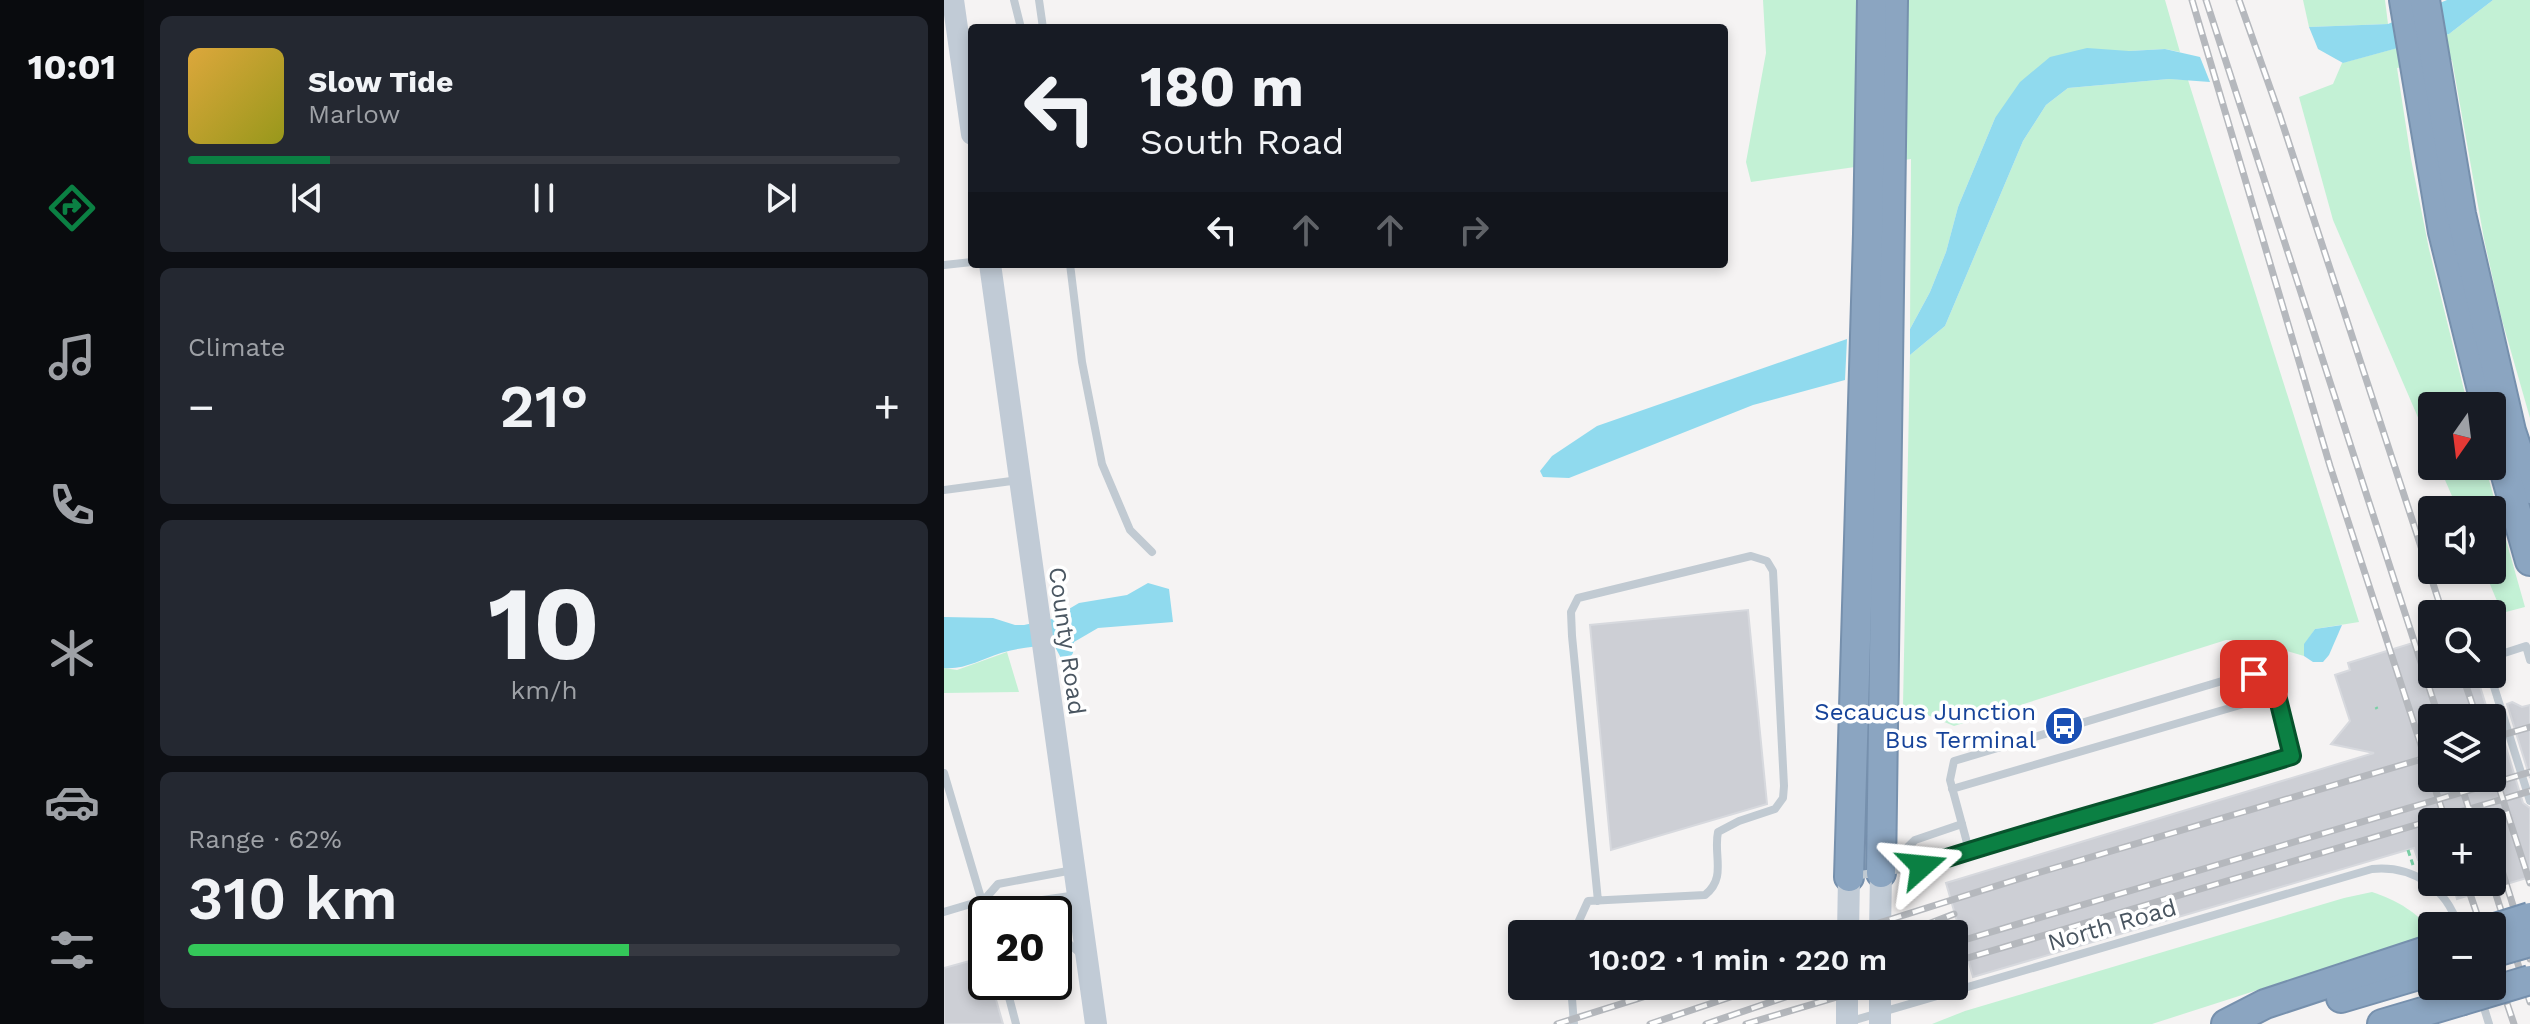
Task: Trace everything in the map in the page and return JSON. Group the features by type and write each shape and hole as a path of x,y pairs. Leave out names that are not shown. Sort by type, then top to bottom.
{"highway":[{"path":"1849,877 1872,0"},
{"path":"1881,873 1893,0"},
{"path":"2404,0 2461,214 2511,431 2530,489"},
{"path":"2425,0 2427,78 2443,232 2483,392"},
{"path":"2498,370 2530,464"},
{"path":"2506,476 2530,561"},
{"path":"2506,925 2530,917"},
{"path":"2506,949 2530,942"},
{"path":"2226,1024 2265,1004 2418,954"},
{"path":"2255,1024 2418,975"},
{"path":"2506,985 2530,980"},
{"path":"2382,1024 2451,1000"}],"main road":[{"path":"953,0 968,106"},
{"name":"County Road","path":"991,268 1096,1024"},
{"path":"1880,920 1881,873"},
{"path":"1848,920 1849,877"},
{"path":"1847,1000 1847,1023"}],"lane":[{"path":"1014,0 1020,24"},
{"path":"1039,0 1042,24"},
{"path":"944,265 968,262"},
{"path":"1070,268 1082,362 1102,464 1130,530 1152,552"},
{"path":"944,490 1020,479"},
{"path":"1579,920 1588,901 1598,901 1705,895 1713,889 1718,877 1718,832 1775,809 1783,798 1773,571 1767,561 1751,556 1578,598 1571,612 1598,901"},
{"path":"2506,652 2526,646 2530,660"},
{"path":"1849,877 1922,866 2292,756 2278,694 2271,682 2249,673 1954,761 1950,774 1952,789 1969,850"},
{"path":"2494,688 2530,801"},
{"path":"1952,789 2278,694"},
{"path":"944,773 981,896"},
{"path":"1881,873 1915,840 1962,824"},
{"name":"North Road","path":"1847,1023 1880,1019 2366,871 2388,868 2410,873 2430,884 2446,900 2452,912"},
{"path":"986,896 998,884 1073,870"},
{"path":"1070,896 1077,895"},
{"path":"944,912 968,904"},
{"path":"1072,947 1086,959"},
{"path":"1010,1000 1016,1024"},
{"path":"1572,1000 1574,1024"},
{"path":"2472,1000 2489,1024"}],"green space":[{"path":"1763,0 2165,0 2180,52 2165,49 2129,51 1995,118 1958,207 1946,252 1930,292 1910,329 1911,159 1751,182 1746,162 1766,53"},
{"path":"2303,0 2385,0 2388,24 2309,27"},
{"path":"2493,0 2530,0 2530,418 2502,320 2484,239 2452,60 2397,68 2429,249 2465,392 2418,392 2418,417 2333,220 2299,97 2333,84 2342,63 2449,34"},
{"path":"2188,80 2359,622 2315,629 2305,644 2304,656 2252,641 2226,640 1954,726 1903,705 1910,355 1945,326 2023,141 2046,105 2068,88"},
{"path":"2445,480 2489,480 2494,496 2452,496"},
{"path":"2506,540 2525,607 2506,612 2506,600 2497,600 2490,584 2506,584"},
{"path":"1007,652 1019,692 944,693 944,668 957,670"},
{"path":"2372,892 2390,899 2418,918 2418,938 2152,1024 1932,1024 1965,1011"}],"water":[{"path":"2447,0 2493,0 2449,34 2343,63 2318,49 2309,27 2388,24"},
{"path":"2087,48 2129,51 2165,49 2200,57 2210,82 2169,79 2068,88 2046,105 2023,141 1945,326 1910,355 1910,329 1930,292 1946,252 1958,207 1995,118 2020,82 2050,57"},
{"path":"1847,339 1845,380 1753,405 1569,478 1543,477 1540,471 1552,456 1597,426"},
{"path":"1148,583 1169,589 1173,622 1098,628 1074,642 1069,659 1061,658 1054,645 1047,645 1001,653 966,666 944,668 944,617 993,618 1024,625 1052,619 1079,603 1127,595"},
{"path":"2342,625 2323,662 2313,662 2304,656 2304,644 2315,629"}],"building":[{"path":"1748,610 1767,804 1611,850 1590,625"},
{"path":"2418,641 2418,688 2480,688 2486,704 2418,704 2418,792 2506,792 2506,747 2523,803 2530,808 2530,877 2506,884 2506,808 2418,808 2418,860 2414,848 1973,977 1968,960 1968,920 1957,920 1946,883 2374,753 2331,744 2350,721 2335,675 2350,670 2348,663"},
{"path":"2512,702 2522,707 2530,705 2530,778 2507,704"},
{"path":"968,961 968,1000 996,1000 1003,1024 944,1024 944,968"}],"railway":[{"path":"2192,0 2330,466 2441,808"},
{"path":"2206,0 2434,704"},
{"path":"2239,0 2438,600"},
{"path":"2467,688 2472,704"},
{"path":"2506,734 2530,727"},
{"path":"1888,920 2418,760"},
{"path":"1968,939 2530,772"},
{"path":"1968,958 2530,791"},
{"path":"2463,792 2469,808"},
{"path":"2500,792 2530,883"},
{"path":"2506,883 2530,959"},
{"path":"2471,896 2476,912"},
{"path":"2496,896 2530,1002"},
{"path":"1938,920 1954,914"},
{"path":"1557,1024 1633,1000"},
{"path":"1650,1024 1721,1000"},
{"path":"1706,1024 1777,1000"},
{"path":"1746,1024 1827,1000"},
{"path":"2506,1000 2514,1024"}],"place":[{"name":"Secaucus Junction Bus Terminal","path":"2064,726"}],"route":[{"path":"1922,866 2292,756 2275,687 2254,674"}]}
